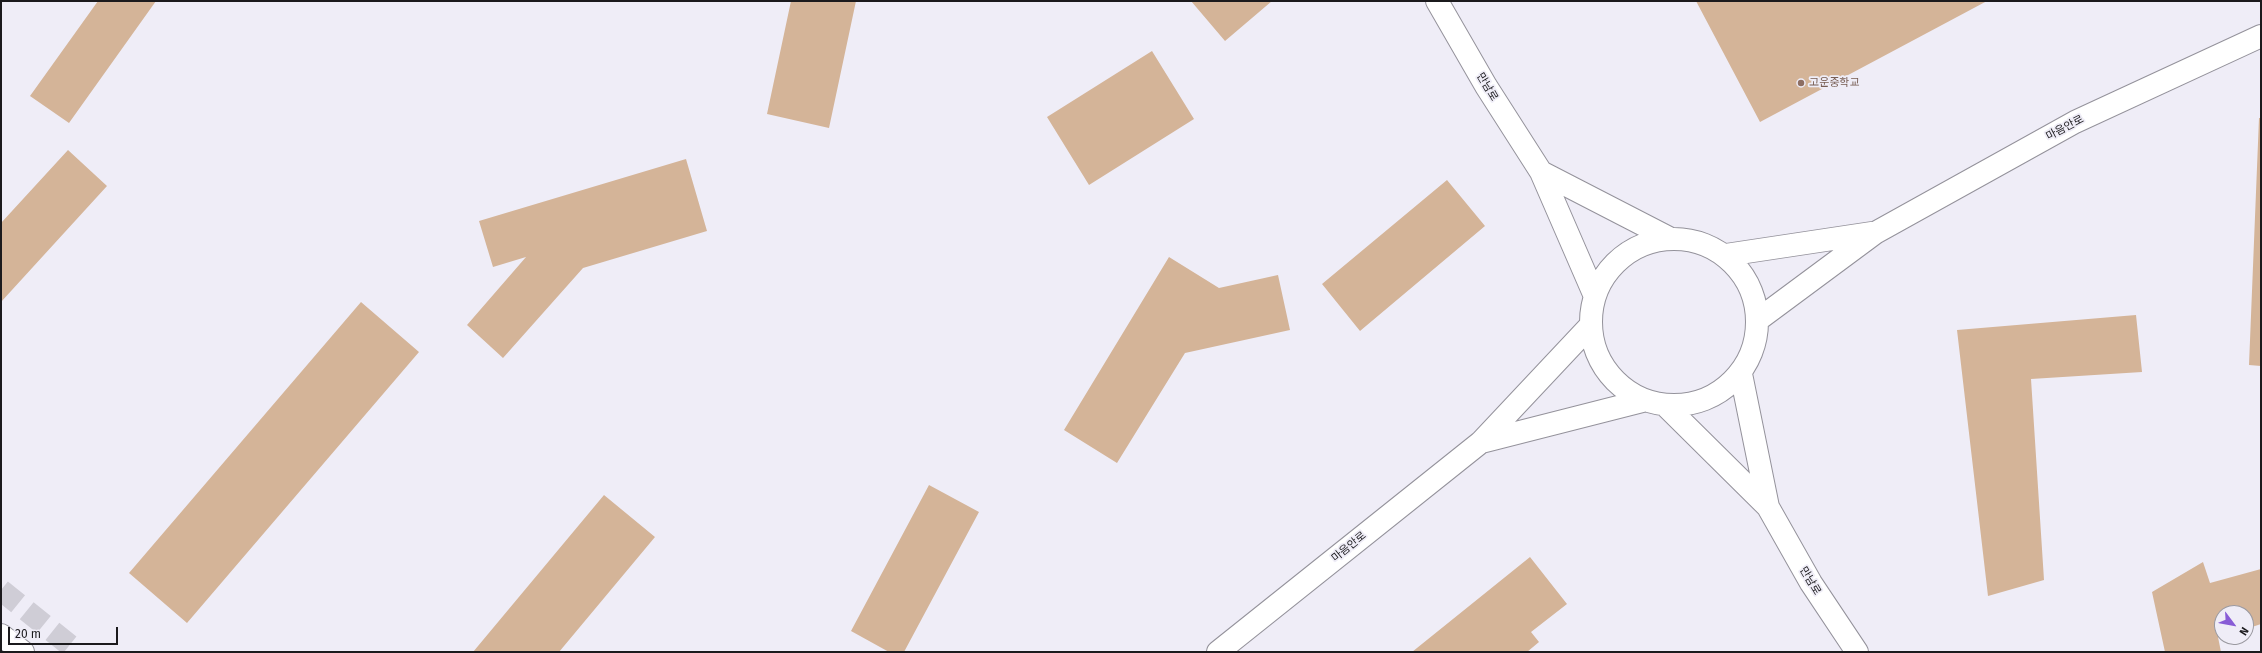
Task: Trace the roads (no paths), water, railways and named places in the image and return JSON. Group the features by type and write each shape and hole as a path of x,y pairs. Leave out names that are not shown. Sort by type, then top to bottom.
{"street":[{"name":"만남로","path":"1437,1 1486,86 1541,172 1594,294"},
{"name":"마음안로","path":"1875,233 2075,122 2261,36"},
{"path":"1541,172 1669,238"},
{"path":"1726,255 1875,233"},
{"path":"1759,319 1875,233"},
{"path":"1741,374 1720,393 1694,404 1666,406 1642,401 1615,383 1597,357 1590,326 1594,294 1611,266 1637,246 1669,238 1698,241 1726,255 1750,283 1759,319 1741,374 1768,507"},
{"name":"마음안로","path":"1218,652 1481,442 1590,326"},
{"path":"1481,442 1642,401"},
{"path":"1666,406 1768,507"},
{"name":"만남로","path":"1768,507 1811,583 1857,652"},
{"path":"1,635 23,652"}],"tunnel":[{"path":"1,590 78,652"}],"place":[{"name":"고운중학교","path":"1801,83"}]}
